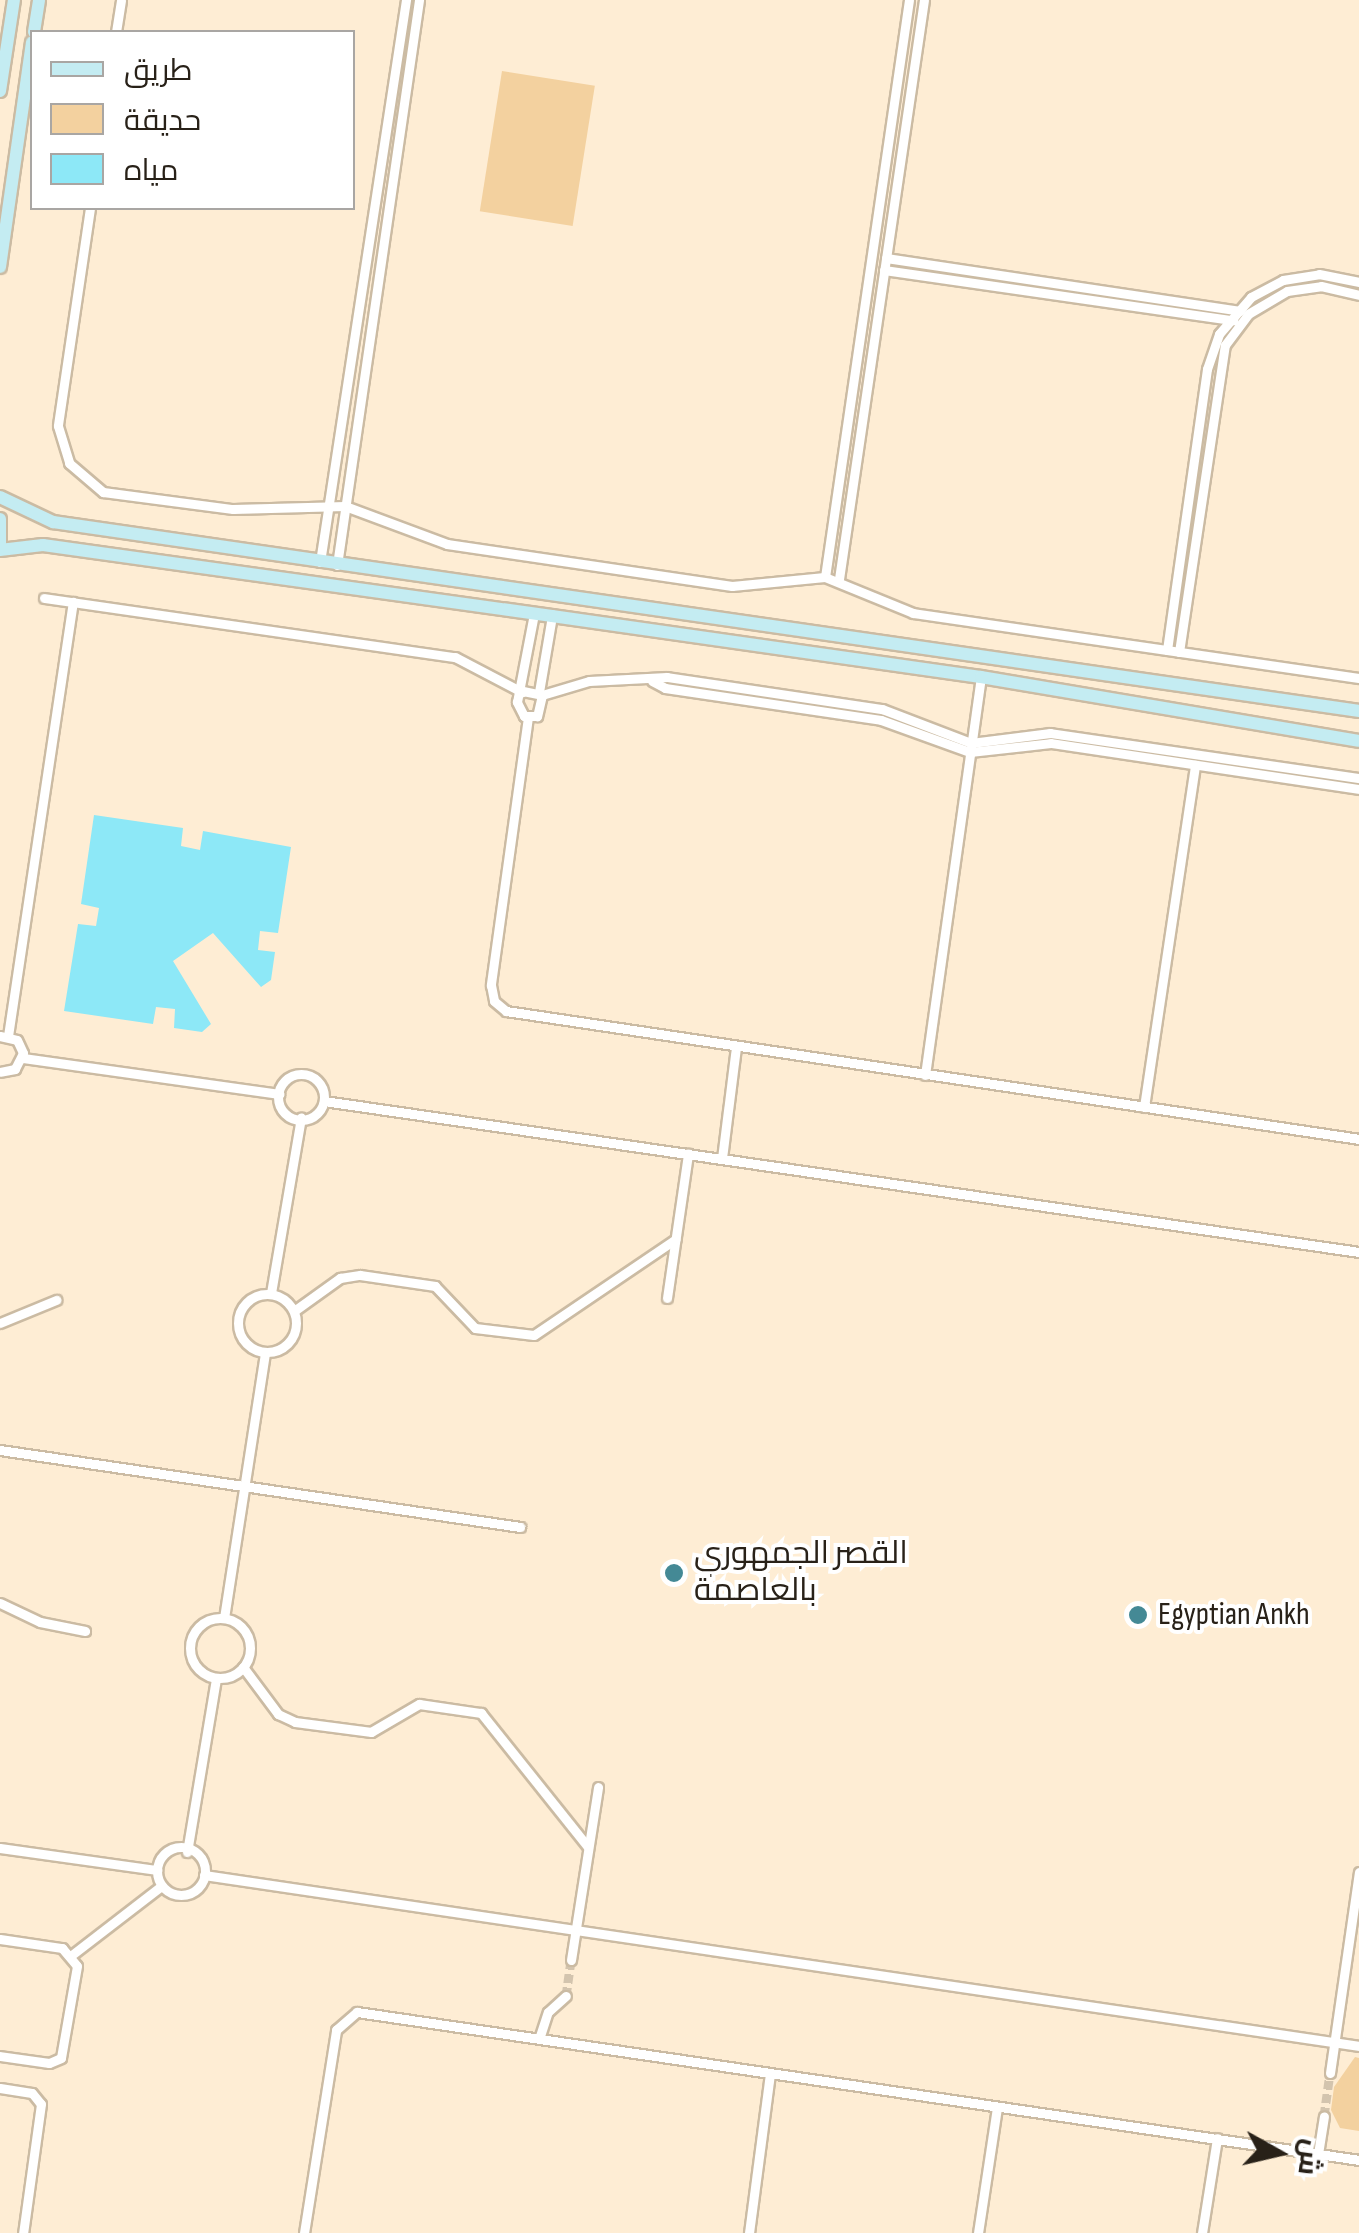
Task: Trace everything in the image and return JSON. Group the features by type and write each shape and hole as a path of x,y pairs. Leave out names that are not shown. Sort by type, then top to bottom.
{"street":[{"path":"0,91 14,0"},
{"path":"34,30 39,0"},
{"path":"116,30 120,0"},
{"path":"320,562 406,0"},
{"path":"337,565 419,0"},
{"path":"825,577 908,0"},
{"path":"838,579 924,0"},
{"path":"0,266 5,188 30,53"},
{"path":"90,210 58,426 74,470 111,495 233,509 345,506 447,544 746,587 825,577 838,579 913,613 1359,678"},
{"path":"885,264 1237,317 1298,288 1359,295"},
{"path":"1173,651 1219,364 1237,317 1261,290 1295,277 1359,282"},
{"path":"1,501 53,522 1359,712"},
{"path":"0,519 0,547 43,545 980,677 1359,741"},
{"path":"44,598 455,657 522,692 541,693 589,681 652,681 882,720 971,747 1051,744 1359,789"},
{"path":"22,1058 20,1044 4,1036 73,602"},
{"path":"528,717 517,706 534,614"},
{"path":"528,717 541,712 552,616"},
{"path":"762,646 766,624"},
{"path":"915,669 918,646"},
{"path":"925,1075 980,677"},
{"path":"528,717 491,984 494,1001 512,1013 1359,1139"},
{"path":"971,747 1050,733 1359,778"},
{"path":"1144,1108 1195,764"},
{"path":"722,1158 736,1046"},
{"path":"0,1086 1,1072 22,1058 279,1094"},
{"path":"289,1076 318,1080 324,1084 324,1101 318,1118 301,1118 281,1113 279,1094 289,1076"},
{"path":"324,1101 1359,1252"},
{"path":"271,1294 301,1118"},
{"path":"667,1298 688,1154"},
{"path":"264,1352 291,1340 294,1311 340,1278 360,1275 435,1286 474,1328 534,1335 676,1238"},
{"path":"271,1294 294,1311"},
{"path":"264,1352 243,1341 238,1319 247,1300 271,1294"},
{"path":"0,1323 56,1300"},
{"path":"224,1618 264,1352"},
{"path":"0,1450 520,1527"},
{"path":"0,1603 40,1622 85,1631"},
{"path":"216,1678 196,1666 190,1644 201,1624 224,1618 240,1625 249,1640 243,1668 278,1714 295,1722 371,1732 419,1704 478,1712 588,1848"},
{"path":"216,1678 243,1668"},
{"path":"186,1852 216,1678"},
{"path":"570,1960 598,1787"},
{"path":"0,1848 157,1870"},
{"path":"0,1939 73,1954 160,1887 195,1893 204,1875 204,1858 164,1851 157,1870 160,1887"},
{"path":"1330,2073 1359,1872"},
{"path":"204,1875 1359,2046"},
{"path":"0,2072 1,2057 49,2063 64,2054 77,1970 73,1954"},
{"path":"539,2039 548,2012 566,1996"},
{"path":"304,2233 336,2030 345,2017 362,2012 1359,2160"},
{"path":"749,2233 770,2073"},
{"path":"0,2088 32,2093 40,2104 22,2233"},
{"path":"978,2233 996,2107"},
{"path":"1318,2154 1324,2116"},
{"path":"1202,2233 1216,2138"}],"green space":[{"path":"502,71 595,86 573,226 480,211"},
{"path":"1355,2057 1359,2058 1359,2131 1340,2128 1331,2110 1334,2087"}],"water":[{"path":"94,815 183,828 181,846 200,850 203,831 291,847 278,933 260,931 258,950 275,952 271,980 261,987 213,933 173,961 211,1024 202,1032 174,1028 175,1009 156,1007 153,1024 64,1011 78,924 96,926 99,908 81,904"}],"tunnel":[{"path":"566,1996 571,1960"},
{"path":"1324,2116 1330,2073"}],"place":[{"name":"القصر الجمهوري بالعاصمة","path":"674,1573"},
{"name":"Egyptian Ankh","path":"1138,1615"}]}
